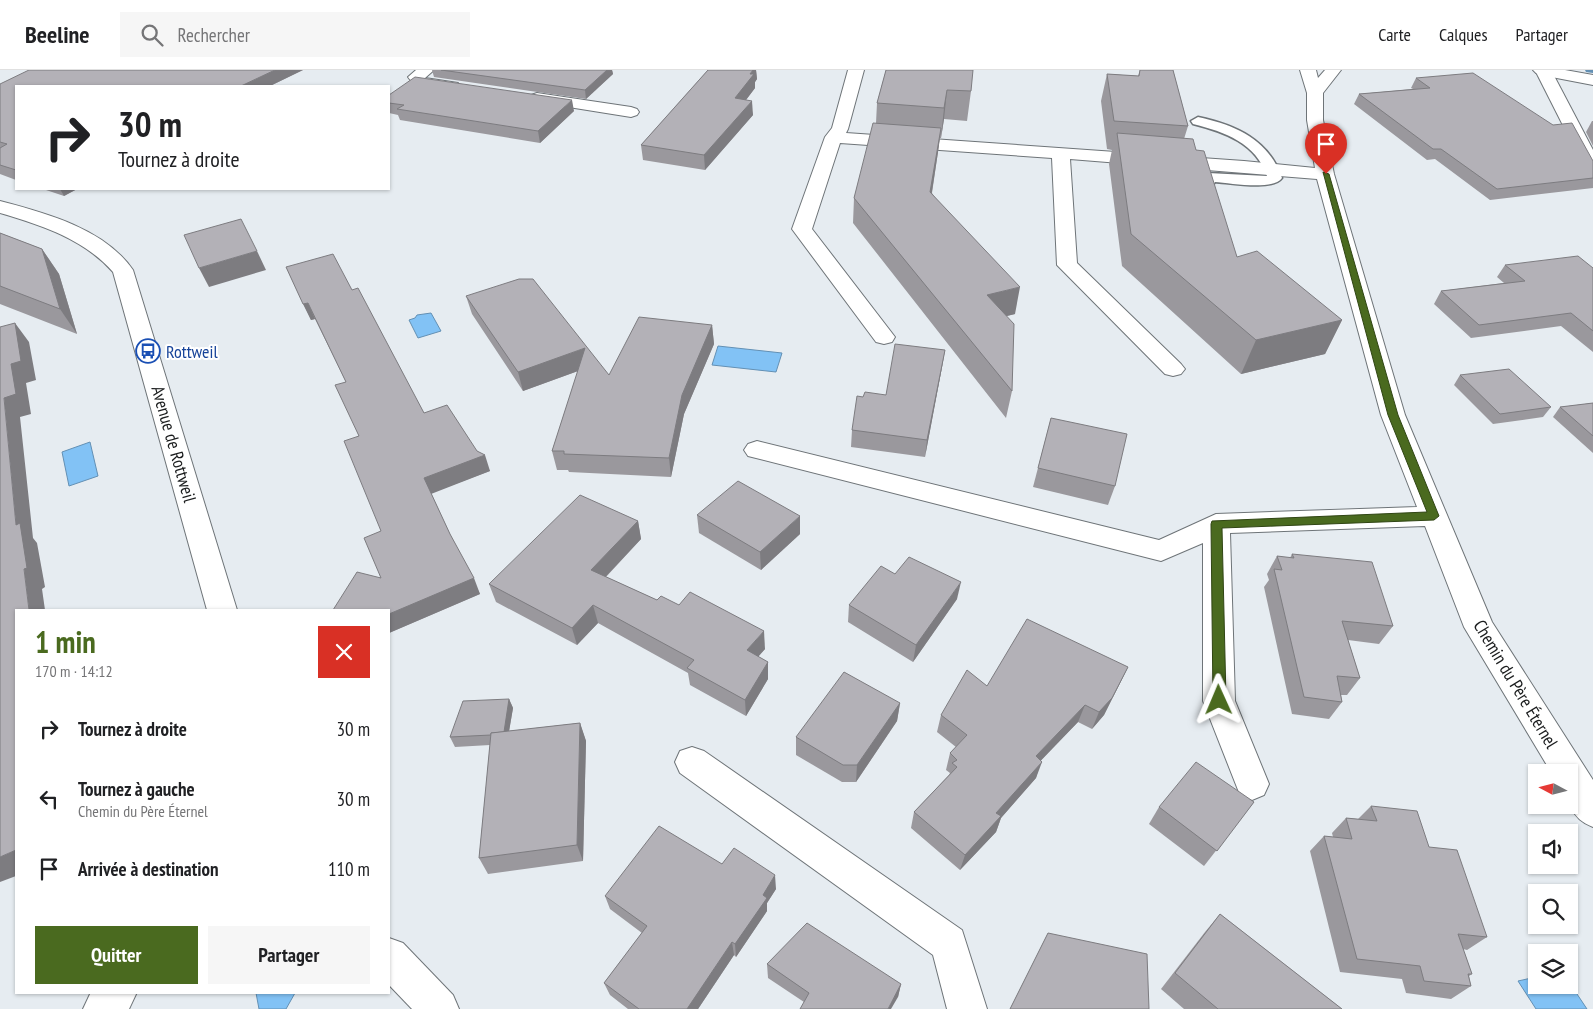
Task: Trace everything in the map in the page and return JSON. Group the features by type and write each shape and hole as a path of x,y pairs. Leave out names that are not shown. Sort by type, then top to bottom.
{"street":[{"path":"426,70 416,77 420,82 468,89"},
{"path":"856,70 840,130 833,136 802,229 884,337"},
{"name":"Chemin du Père Éternel","path":"1333,70 1311,81 1315,120 1326,174 1393,415 1479,627 1593,811"},
{"path":"1542,70 1593,80"},
{"path":"1542,70 1593,167"},
{"path":"526,97 632,112"},
{"path":"833,136 1326,174"},
{"path":"1061,153 1067,265 1174,369"},
{"name":"Avenue de Rottweil","path":"0,207 41,219 83,239 105,251 124,270 222,609"},
{"path":"756,450 1161,551 1216,524 1434,516"},
{"path":"1216,524 1219,700 1252,784"},
{"path":"692,762 949,943 967,1009"},
{"path":"390,958 439,1009"},
{"path":"103,1009 116,994"}],"lane":[{"path":"1198,121 1214,125 1249,141 1263,152 1273,169 1275,178 1269,180 1208,177 1207,183"}],"water":[{"path":"431,313 441,331 418,338 409,320 417,315"},
{"path":"718,346 782,353 776,372 712,365"},
{"path":"90,442 98,476 69,486 62,452"},
{"path":"1528,979 1528,994 1577,994 1587,1009 1536,1009 1518,981"},
{"path":"256,994 294,994 286,1009 259,1009"}],"building":[{"path":"29,70 275,70 243,85 15,85 15,170 0,165 0,148 7,144 0,142 0,84"},
{"path":"441,70 607,70 585,90"},
{"path":"708,70 753,70 750,74 754,74 735,98 752,101 704,155 641,145"},
{"path":"886,70 973,70 971,91 947,90 944,108 877,103"},
{"path":"1140,70 1173,70 1188,126 1114,121 1107,74 1139,76"},
{"path":"1473,73 1553,125 1572,123 1593,161 1593,178 1497,189 1441,149 1433,149 1359,94 1430,88 1416,78"},
{"path":"415,77 572,100 538,131 397,109 404,105 390,103 390,94"},
{"path":"873,123 941,128 930,192 1020,287 987,295 1014,324 1012,391 854,198"},
{"path":"1117,133 1193,139 1196,150 1204,151 1237,257 1257,251 1342,320 1256,340 1131,234"},
{"path":"241,219 257,251 199,268 184,235"},
{"path":"0,233 42,249 60,309 0,286"},
{"path":"333,254 352,290 358,288 424,413 447,405 477,451 485,455 424,478 450,534 474,578 390,614 390,609 334,609 357,572 381,578 364,538 381,531 344,441 359,436 335,385 346,382 308,303 303,304 286,267"},
{"path":"1578,256 1593,268 1593,331 1571,313 1479,325 1441,291 1525,281 1505,265"},
{"path":"519,279 533,279 609,375 639,317 712,325 682,395 669,458 564,454 564,451 552,451 585,348 518,372 466,296"},
{"path":"15,323 21,361 11,364 16,394 4,398 16,525 20,523 27,568 24,569 29,609 15,609 15,850 0,857 0,327"},
{"path":"895,344 945,350 927,440 852,430 857,396 863,397 865,392 886,395"},
{"path":"1509,369 1551,407 1500,414 1460,375"},
{"path":"1593,403 1593,436 1560,407"},
{"path":"1051,418 1127,434 1115,486 1038,468"},
{"path":"738,481 800,516 760,552 697,515"},
{"path":"580,495 638,521 591,570 657,600 661,596 679,605 690,592 764,631 747,650 768,662 745,700 687,668 694,660 593,605 572,628 489,584"},
{"path":"1292,554 1372,562 1393,626 1342,621 1360,678 1337,676 1342,702 1304,697 1274,569 1282,570 1277,556 1294,558"},
{"path":"909,557 961,582 916,645 849,605 881,566 895,574"},
{"path":"1027,619 1128,667 1112,698 1099,712 1085,705 1036,756 1042,762 996,813 1001,816 965,855 914,812 957,767 952,763 957,760 950,753 967,735 941,715 967,670 987,686"},
{"path":"844,672 900,703 857,765 843,765 796,737"},
{"path":"509,699 504,732 491,733 491,735 450,737 463,701"},
{"path":"580,723 577,845 479,858 491,733"},
{"path":"1196,762 1254,802 1217,851 1159,807"},
{"path":"1371,806 1417,811 1429,847 1457,850 1487,937 1458,934 1472,974 1468,974 1471,986 1424,981 1420,966 1357,959 1324,836 1352,839 1346,818 1377,821"},
{"path":"659,826 722,864 734,848 775,875 763,895 767,898 735,944 732,942 687,1009 639,1009 604,983 647,926 605,896"},
{"path":"1220,914 1342,1009 1218,1009 1175,973"},
{"path":"807,923 901,984 888,1009 800,1009 809,993 767,964"},
{"path":"1048,933 1147,954 1149,1009 1010,1009"}],"waterway":[{"path":"1589,70 1593,71"}],"place":[{"name":"Rottweil","path":"148,351"}],"route":[{"path":"1219,700 1216,524 1434,516 1393,415 1326,174"}]}
